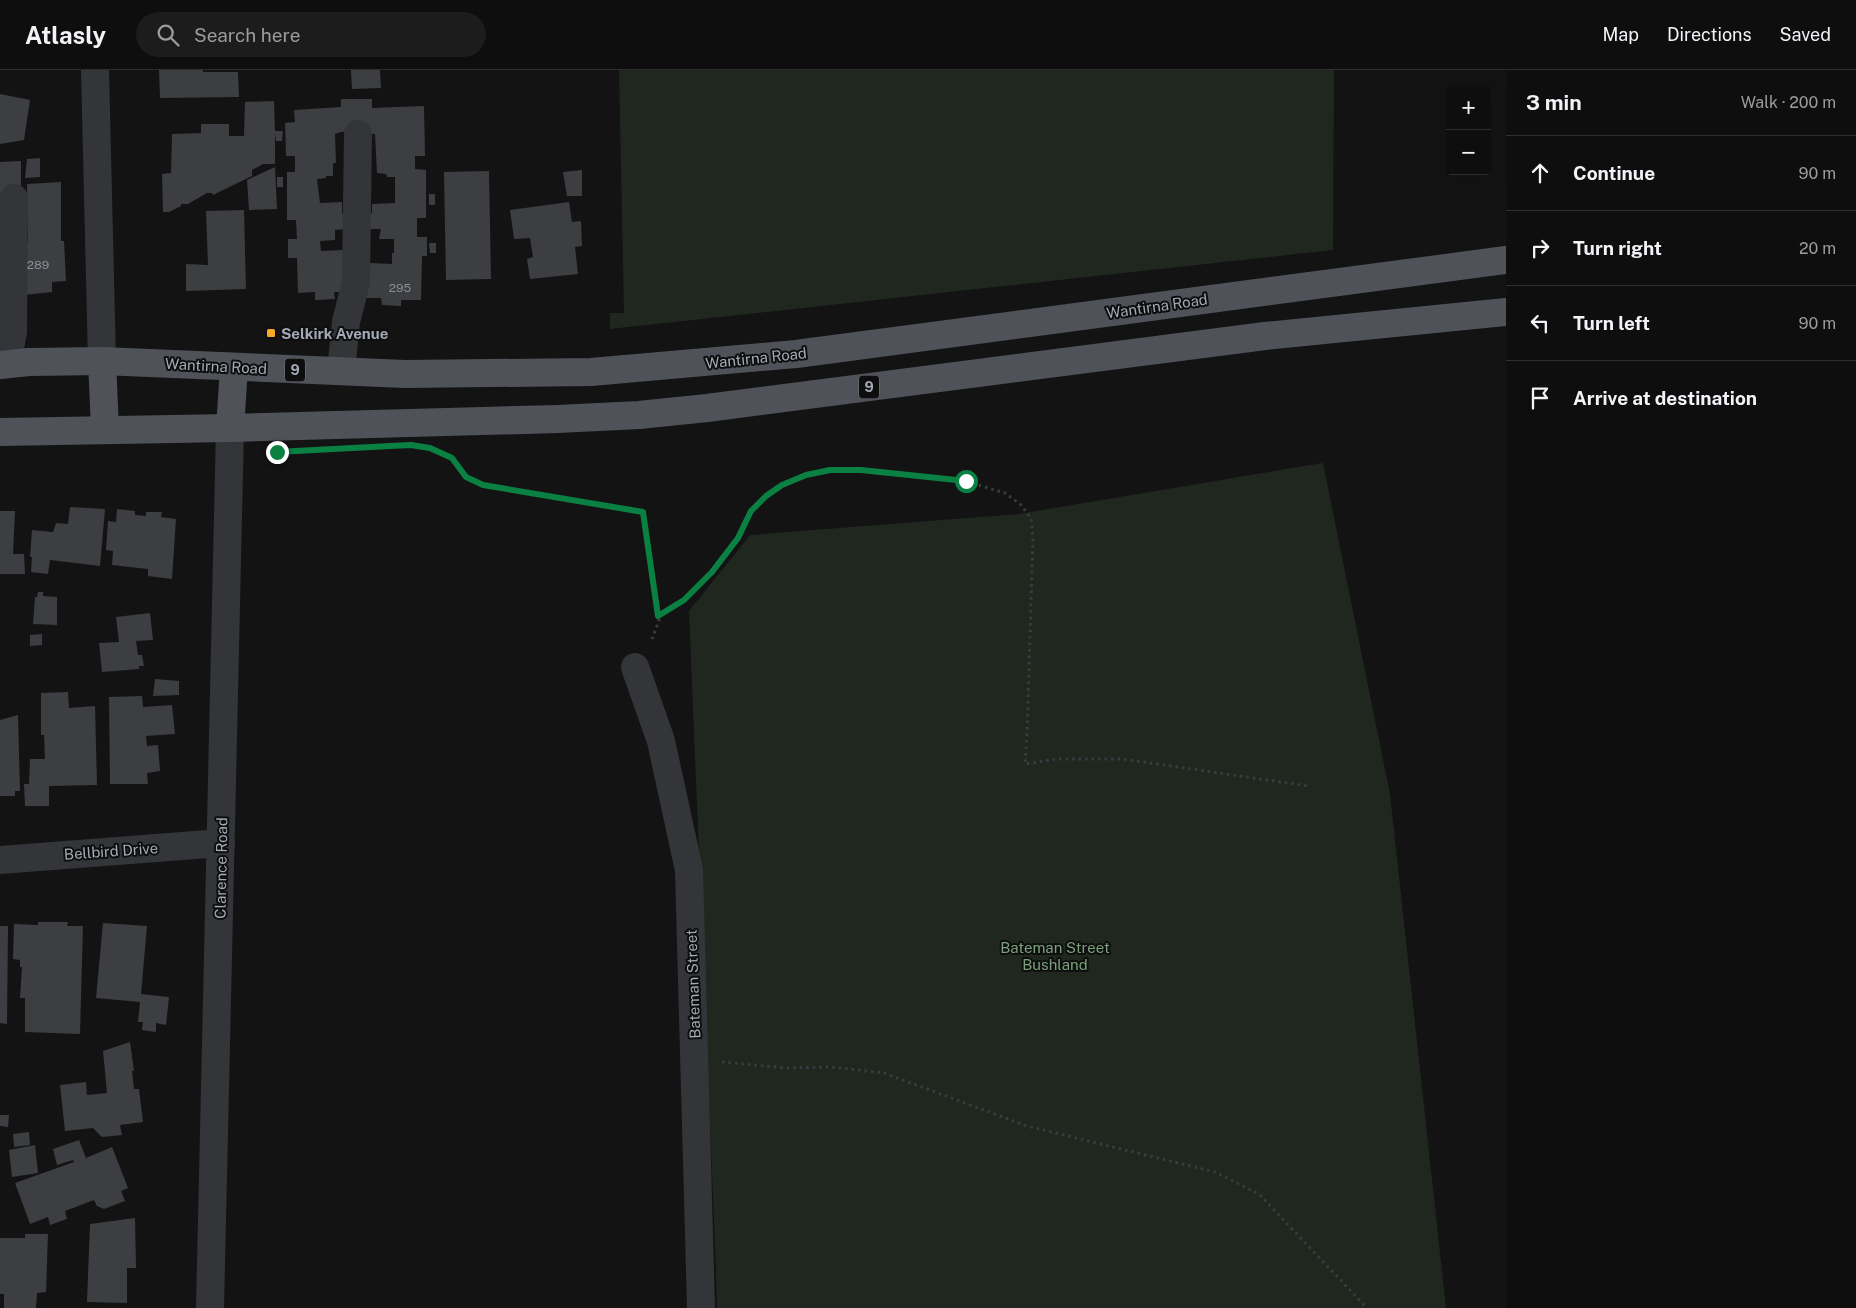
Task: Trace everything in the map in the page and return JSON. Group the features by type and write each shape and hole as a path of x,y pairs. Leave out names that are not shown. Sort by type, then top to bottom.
{"main road":[{"name":"Wantirna Road","path":"1,365 102,361 341,371 508,374 591,372 796,354 1506,260"},
{"name":"9","path":"0,432 230,428 639,415 708,408 1265,336 1506,312"},
{"path":"102,361 104,429"},
{"path":"230,428 234,368"}],"street":[{"path":"95,70 102,361"},
{"path":"341,371 346,322 356,282 358,134"},
{"path":"1,365 10,348 13,332 7,235 14,198"},
{"name":"Clarence Road","path":"210,1308 230,428"},
{"name":"Bateman Street","path":"635,667 661,741 689,870 701,1308"},
{"name":"Bellbird Drive","path":"0,860 221,843"}],"path":[{"path":"437,450 452,458 466,477 483,485 643,512 659,621 652,639"},
{"path":"658,616 684,600 712,572 738,538 751,511 766,496 782,485 806,475 830,470 861,470 966,481 1005,493 1020,504 1031,518 1033,538 1025,764 1056,759 1123,760 1308,786"},
{"path":"695,1060 786,1068 831,1067 884,1073 1027,1126 1214,1172 1259,1194 1367,1308"}],"green space":[{"path":"619,70 1334,70 1333,250 610,329 610,313 624,313"},
{"name":"Bateman Street Bushland","path":"1323,463 1390,794 1446,1308 717,1308 689,611 750,535 1018,514"}],"building":[{"path":"159,70 238,72 239,97 160,98"},
{"path":"351,70 380,70 381,88 352,89"},
{"path":"0,94 30,100 24,140 0,144"},
{"path":"341,99 372,99 372,108 424,106 425,156 415,156 415,169 426,170 426,218 417,218 417,237 427,237 427,256 422,256 421,300 401,300 401,306 382,305 381,298 365,298 365,267 370,267 370,263 392,264 392,253 394,253 394,239 379,239 381,229 368,229 367,213 372,213 372,204 395,203 395,177 387,177 386,174 377,173 375,134 370,134 370,131 335,134 336,163 333,163 333,176 317,179 320,203 342,202 342,214 346,214 346,229 335,230 335,240 320,241 321,251 342,250 348,256 351,292 334,292 335,299 315,300 315,292 298,293 297,258 288,258 288,239 297,239 296,220 287,220 287,172 295,172 295,156 286,156 285,123 295,122 294,110 341,107"},
{"path":"274,101 275,131 283,131 282,141 276,141 275,133 275,164 263,164 252,170 252,176 213,195 212,193 207,193 188,204 181,204 181,206 169,212 163,212 162,174 171,173 172,134 201,133 201,124 229,124 229,136 244,136 245,102"},
{"path":"40,158 40,177 25,178 27,159"},
{"path":"21,161 21,195 0,197 0,162"},
{"path":"275,167 277,209 249,210 247,180"},
{"path":"582,170 582,196 567,196 563,172"},
{"path":"489,171 491,279 446,280 444,172"},
{"path":"277,177 283,177 283,187 277,187"},
{"path":"61,182 61,241 64,241 66,281 52,282 52,292 23,295 23,243 28,242 27,184"},
{"path":"429,194 435,194 435,205 429,205"},
{"path":"569,202 572,222 581,221 582,246 575,247 578,274 530,279 527,259 533,257 530,238 514,239 510,210"},
{"path":"244,210 246,289 186,291 186,264 208,265 206,211"},
{"path":"429,243 436,243 436,253 430,253"},
{"path":"70,507 105,509 100,566 50,560 48,574 31,572 32,530 53,532 56,523 68,524"},
{"path":"117,509 135,511 135,515 146,516 146,512 162,512 161,517 176,519 172,579 148,576 148,569 112,565 113,551 106,550 108,521 116,522"},
{"path":"0,511 15,511 13,554 24,554 25,574 0,574"},
{"path":"38,592 43,592 43,596 57,597 57,625 33,624 35,597 37,597"},
{"path":"150,613 153,640 136,641 138,655 142,655 144,666 139,666 139,669 102,672 99,643 119,642 116,617"},
{"path":"42,634 42,645 30,646 30,635"},
{"path":"155,679 179,681 179,695 153,696"},
{"path":"68,692 69,708 95,706 97,785 49,786 49,806 25,806 24,784 29,784 30,759 45,759 44,735 41,735 41,693"},
{"path":"142,696 143,707 172,705 175,734 146,736 147,746 158,745 160,771 147,773 148,784 110,784 109,697"},
{"path":"18,715 20,791 15,791 15,796 0,796 0,720"},
{"path":"38,922 68,922 67,926 83,926 80,1034 25,1032 25,998 20,998 22,967 20,967 20,960 13,959 14,924 38,925"},
{"path":"103,923 147,926 141,994 169,997 166,1025 156,1023 156,1032 142,1030 143,1022 138,1022 140,1002 96,998"},
{"path":"0,926 8,926 7,1024 0,1023"},
{"path":"130,1042 134,1071 132,1071 134,1089 139,1089 143,1122 120,1125 122,1135 102,1137 93,1128 65,1131 60,1085 86,1082 87,1095 107,1093 103,1051"},
{"path":"0,1115 9,1115 8,1127 0,1126"},
{"path":"29,1132 30,1145 14,1147 13,1134"},
{"path":"79,1140 86,1158 112,1147 128,1188 121,1191 125,1201 104,1209 97,1206 94,1200 65,1211 67,1219 50,1225 48,1217 30,1224 15,1183 74,1162 73,1160 57,1165 53,1149"},
{"path":"35,1145 38,1173 12,1177 9,1150"},
{"path":"135,1218 136,1268 127,1268 127,1303 87,1302 90,1224"},
{"path":"25,1234 48,1234 46,1292 37,1293 36,1308 4,1308 4,1294 0,1294 0,1238 25,1238"}],"place":[{"name":"Selkirk Avenue","path":"271,333"}],"route":[{"path":"277,452 411,445 430,448 452,458 466,477 483,485 643,512 658,616 684,600 712,572 738,538 751,511 766,496 782,485 806,475 830,470 861,470 966,481"}]}
